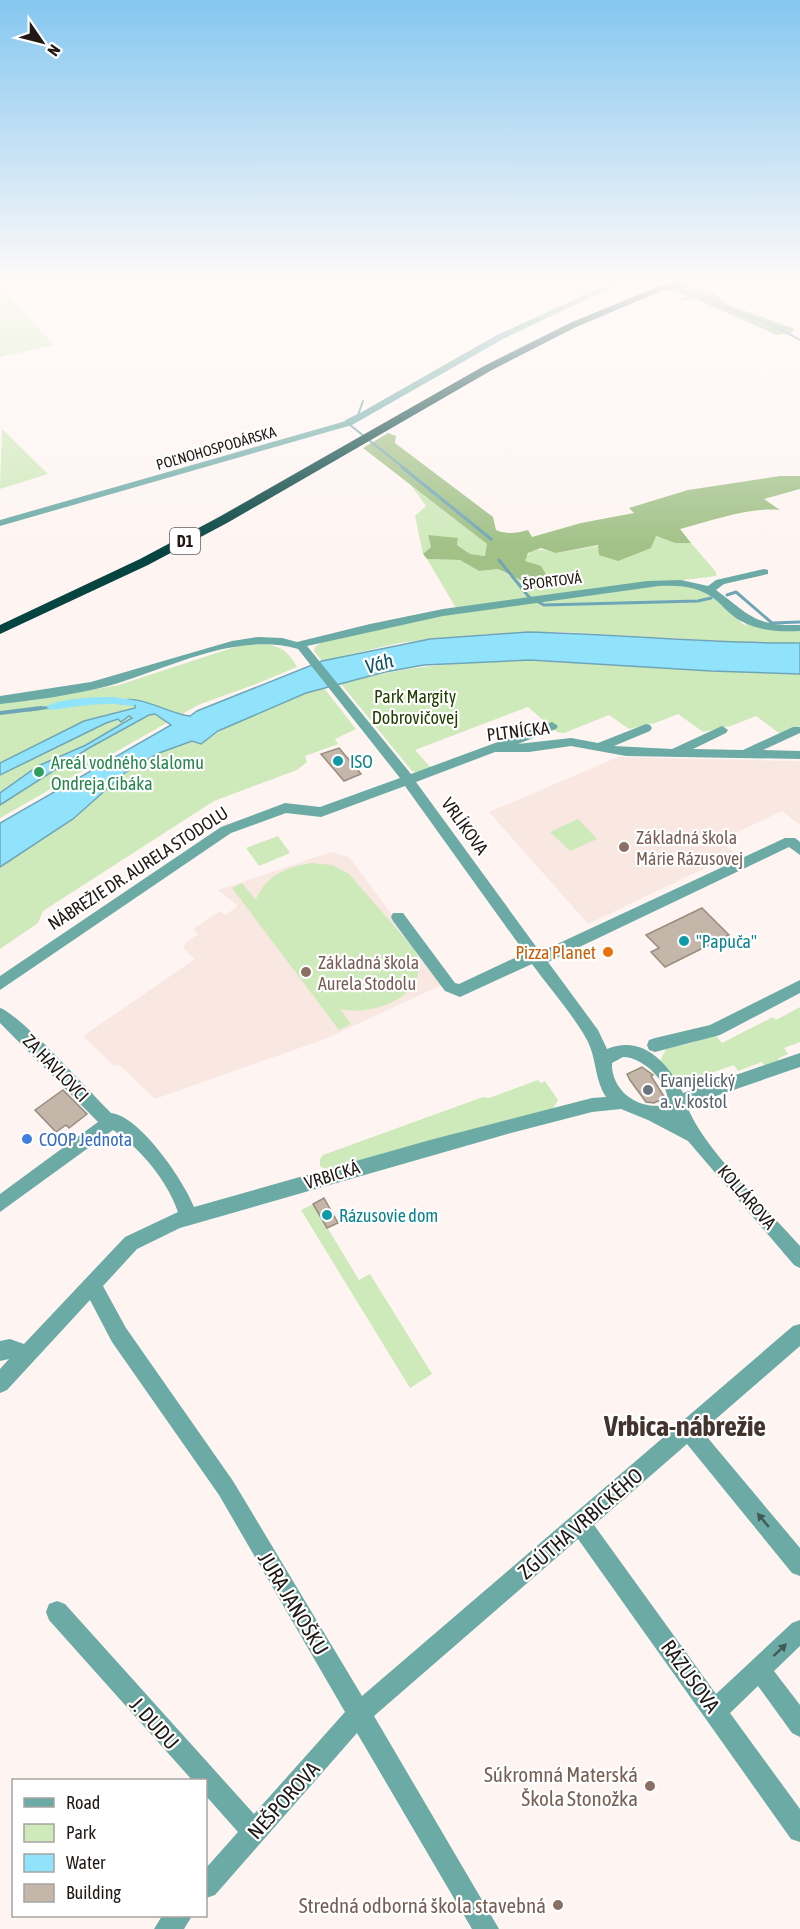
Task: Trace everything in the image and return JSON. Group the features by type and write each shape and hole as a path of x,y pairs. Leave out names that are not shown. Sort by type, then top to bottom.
{"highway":[{"name":"D1","path":"0,630 176,545 478,370"},
{"name":"D1","path":"0,620 169,539 484,370"}],"street":[{"name":"POĽNOHOSPODÁRSKA","path":"0,523 349,423 442,370"},
{"path":"710,590 720,582 764,572"},
{"name":"ŠPORTOVÁ","path":"298,645 462,609 667,583 693,585 710,590 738,614 753,623 773,627 800,628"},
{"path":"0,699 38,696 102,684 249,640 272,639 298,645"},
{"name":"VRLÍKOVA","path":"298,645 311,657 409,781 592,1035 604,1060"},
{"path":"494,748 552,726"},
{"path":"600,747 646,728"},
{"name":"PLTNÍCKA","path":"673,754 722,730"},
{"name":"PLTNÍCKA","path":"744,754 798,730"},
{"name":"PLTNÍCKA","path":"409,781 494,748 529,748 571,742 627,752 800,755"},
{"name":"NÁBREŽIE DR. AURELA STODOLU","path":"0,984 234,826 285,808 321,812 409,781"},
{"path":"398,917 450,987 456,990 464,989 528,958 538,959 790,841 800,850"},
{"path":"800,986 714,1030 611,1053 604,1060 607,1085 623,1102 653,1114 674,1109 678,1102 800,1060"},
{"name":"ZA HAVLOVCI","path":"0,1014 106,1119 114,1120 137,1139 175,1185 189,1218"},
{"name":"VRLÍKOVA","path":"592,1035 626,1050"},
{"path":"654,1063 655,1044"},
{"path":"626,1050 644,1055 654,1063 673,1086 678,1102"},
{"path":"592,1105 607,1085"},
{"name":"VRBICKÁ","path":"0,1383 131,1242 143,1234 392,1157 592,1105 623,1102"},
{"name":"KOLLÁROVA","path":"678,1102 694,1136 800,1259"},
{"name":"KOLLÁROVA","path":"653,1114 694,1136"},
{"path":"0,1204 114,1120"},
{"name":"JURA JANOŠKU","path":"92,1285 119,1335 226,1488 486,1929"},
{"name":"ZGÚTHA VRBICKÉHO","path":"359,1714 800,1333"},
{"path":"0,1351 10,1349 26,1354"},
{"path":"688,1430 800,1565"},
{"name":"RÁZUSOVA","path":"580,1523 800,1830"},
{"name":"J. DUDU","path":"57,1612 207,1779"},
{"path":"716,1710 800,1631"},
{"path":"759,1669 800,1725"},
{"name":"NEŠPOROVA","path":"207,1885 359,1714"},
{"name":"J. DUDU","path":"207,1780 254,1832"},
{"path":"167,1929 178,1917"}],"shaded area":[{"name":"Základná škola Márie Rázusovej","path":"618,757 800,761 800,825 782,811 721,840 735,854 588,924 489,812"},
{"name":"Základná škola Aurela Stodolu","path":"331,852 349,857 444,984 325,1039 155,1099 118,1064 114,1066 83,1036 195,959 183,948 185,943 198,934 193,929 220,911 225,915 238,906 218,890"}],"green space":[{"path":"2,429 48,474 0,489"},
{"path":"388,433 396,436 395,443 493,517 496,530 512,533 528,530 532,537 581,523 634,513 629,508 688,490 780,476 800,476 800,489 764,499 780,510 742,513 680,529 691,543 675,543 656,536 651,548 618,561 599,555 598,545 556,553 541,548 528,553 525,561 541,566 550,581 547,585 527,583 498,569 479,571 460,560 427,559 423,554 431,547 428,535 458,538 457,545 470,554 485,556 487,544 363,448"},
{"path":"410,484 487,544 486,556 470,554 457,545 458,539 428,535 431,547 423,554 415,516 426,506"},
{"path":"655,536 675,543 691,543 716,572 716,576 456,608 427,559 460,560 479,571 498,569 514,578 526,558 534,551 557,553"},
{"path":"665,585 691,588 710,595 745,626 747,618 767,625 800,626 800,643 756,643 564,632 486,634 399,643 322,661 314,651 315,647 322,642 460,612"},
{"name":"Areál vodného slalomu Ondreja Cibáka","path":"244,644 275,646 287,653 297,667 198,705 0,818 0,703 35,700 119,685"},
{"name":"Park Margity Dobrovičovej","path":"530,660 800,674 800,726 779,733 756,716 731,726 703,732 678,714 655,723 629,729 609,715 564,733 557,732 528,707 415,750 432,769 418,773 412,771 341,684 388,673 434,666"},
{"path":"324,688 356,729 335,739 338,744 305,756 307,762 297,770 214,801 43,911 38,923 0,949 0,867 73,819 126,772 159,753 193,741 201,744 229,726 260,711"},
{"path":"578,819 597,839 570,851 550,832"},
{"path":"278,836 290,853 259,866 246,848"},
{"path":"312,863 332,865 349,874 415,950 419,965 416,979 409,990 398,999 369,1009 354,1011 340,1009 351,1024 339,1030 232,888 242,883 256,900 271,878 294,867"},
{"path":"800,1007 800,1042 784,1048 788,1054 779,1058 778,1062 765,1066 762,1062 738,1071 734,1065 702,1076 700,1084 684,1089 660,1061 666,1049 692,1043 714,1033 722,1043 773,1017 776,1020"},
{"path":"538,1080 541,1083 545,1081 558,1100 553,1109 326,1170 320,1166 320,1159 323,1155 483,1097 489,1098"},
{"path":"313,1204 359,1280 370,1274 432,1374 410,1388 301,1210"}],"water":[{"name":"Váh","path":"528,632 800,643 800,674 530,660 424,665 385,672 306,693 218,731 201,744 192,741 159,753 126,772 73,819 0,867 0,823 171,725 155,714 149,715 89,748 0,805 0,793 38,766 86,745 132,718 129,716 121,722 118,719 106,723 0,775 0,763 84,721 135,708 135,705 115,703 124,700 142,701 190,716 197,711 322,661 430,639"}],"building":[{"name":"ISO","path":"339,748 361,774 344,781 321,754"},
{"name":"\"Papuča\"","path":"702,908 729,935 665,967 651,952 659,948 646,935"},
{"name":"Evanjelický a. v. kostol","path":"642,1067 653,1075 651,1076 665,1098 654,1103 646,1102 627,1074"},
{"path":"63,1090 87,1114 69,1128 66,1125 56,1132 35,1110"},
{"name":"Rázusovie dom","path":"324,1198 338,1223 327,1228 313,1204"}],"waterway":[{"path":"346,421 358,415 363,401"},
{"path":"350,425 404,468"},
{"path":"402,467 491,539"},
{"path":"499,560 529,597 544,605 698,601 711,598"},
{"path":"727,595 736,592 772,623 800,622"},
{"path":"51,707 102,700 133,703"},
{"path":"29,710 51,707"},
{"path":"0,713 41,708"}],"place":[{"name":"ISO","path":"338,761"},
{"name":"Areál vodného slalomu Ondreja Cibáka","path":"39,772"},
{"name":"Základná škola Márie Rázusovej","path":"624,847"},
{"name":"\"Papuča\"","path":"684,941"},
{"name":"Pizza Planet","path":"608,952"},
{"name":"Základná škola Aurela Stodolu","path":"306,972"},
{"name":"Evanjelický a. v. kostol","path":"648,1090"},
{"name":"COOP Jednota","path":"27,1139"},
{"name":"Rázusovie dom","path":"327,1215"},
{"name":"Súkromná Materská Škola Stonožka","path":"650,1786"},
{"name":"Stredná odborná škola stavebná","path":"558,1905"}],"district":[{"name":"Vrbica-nábrežie","path":"685,1426"}]}
